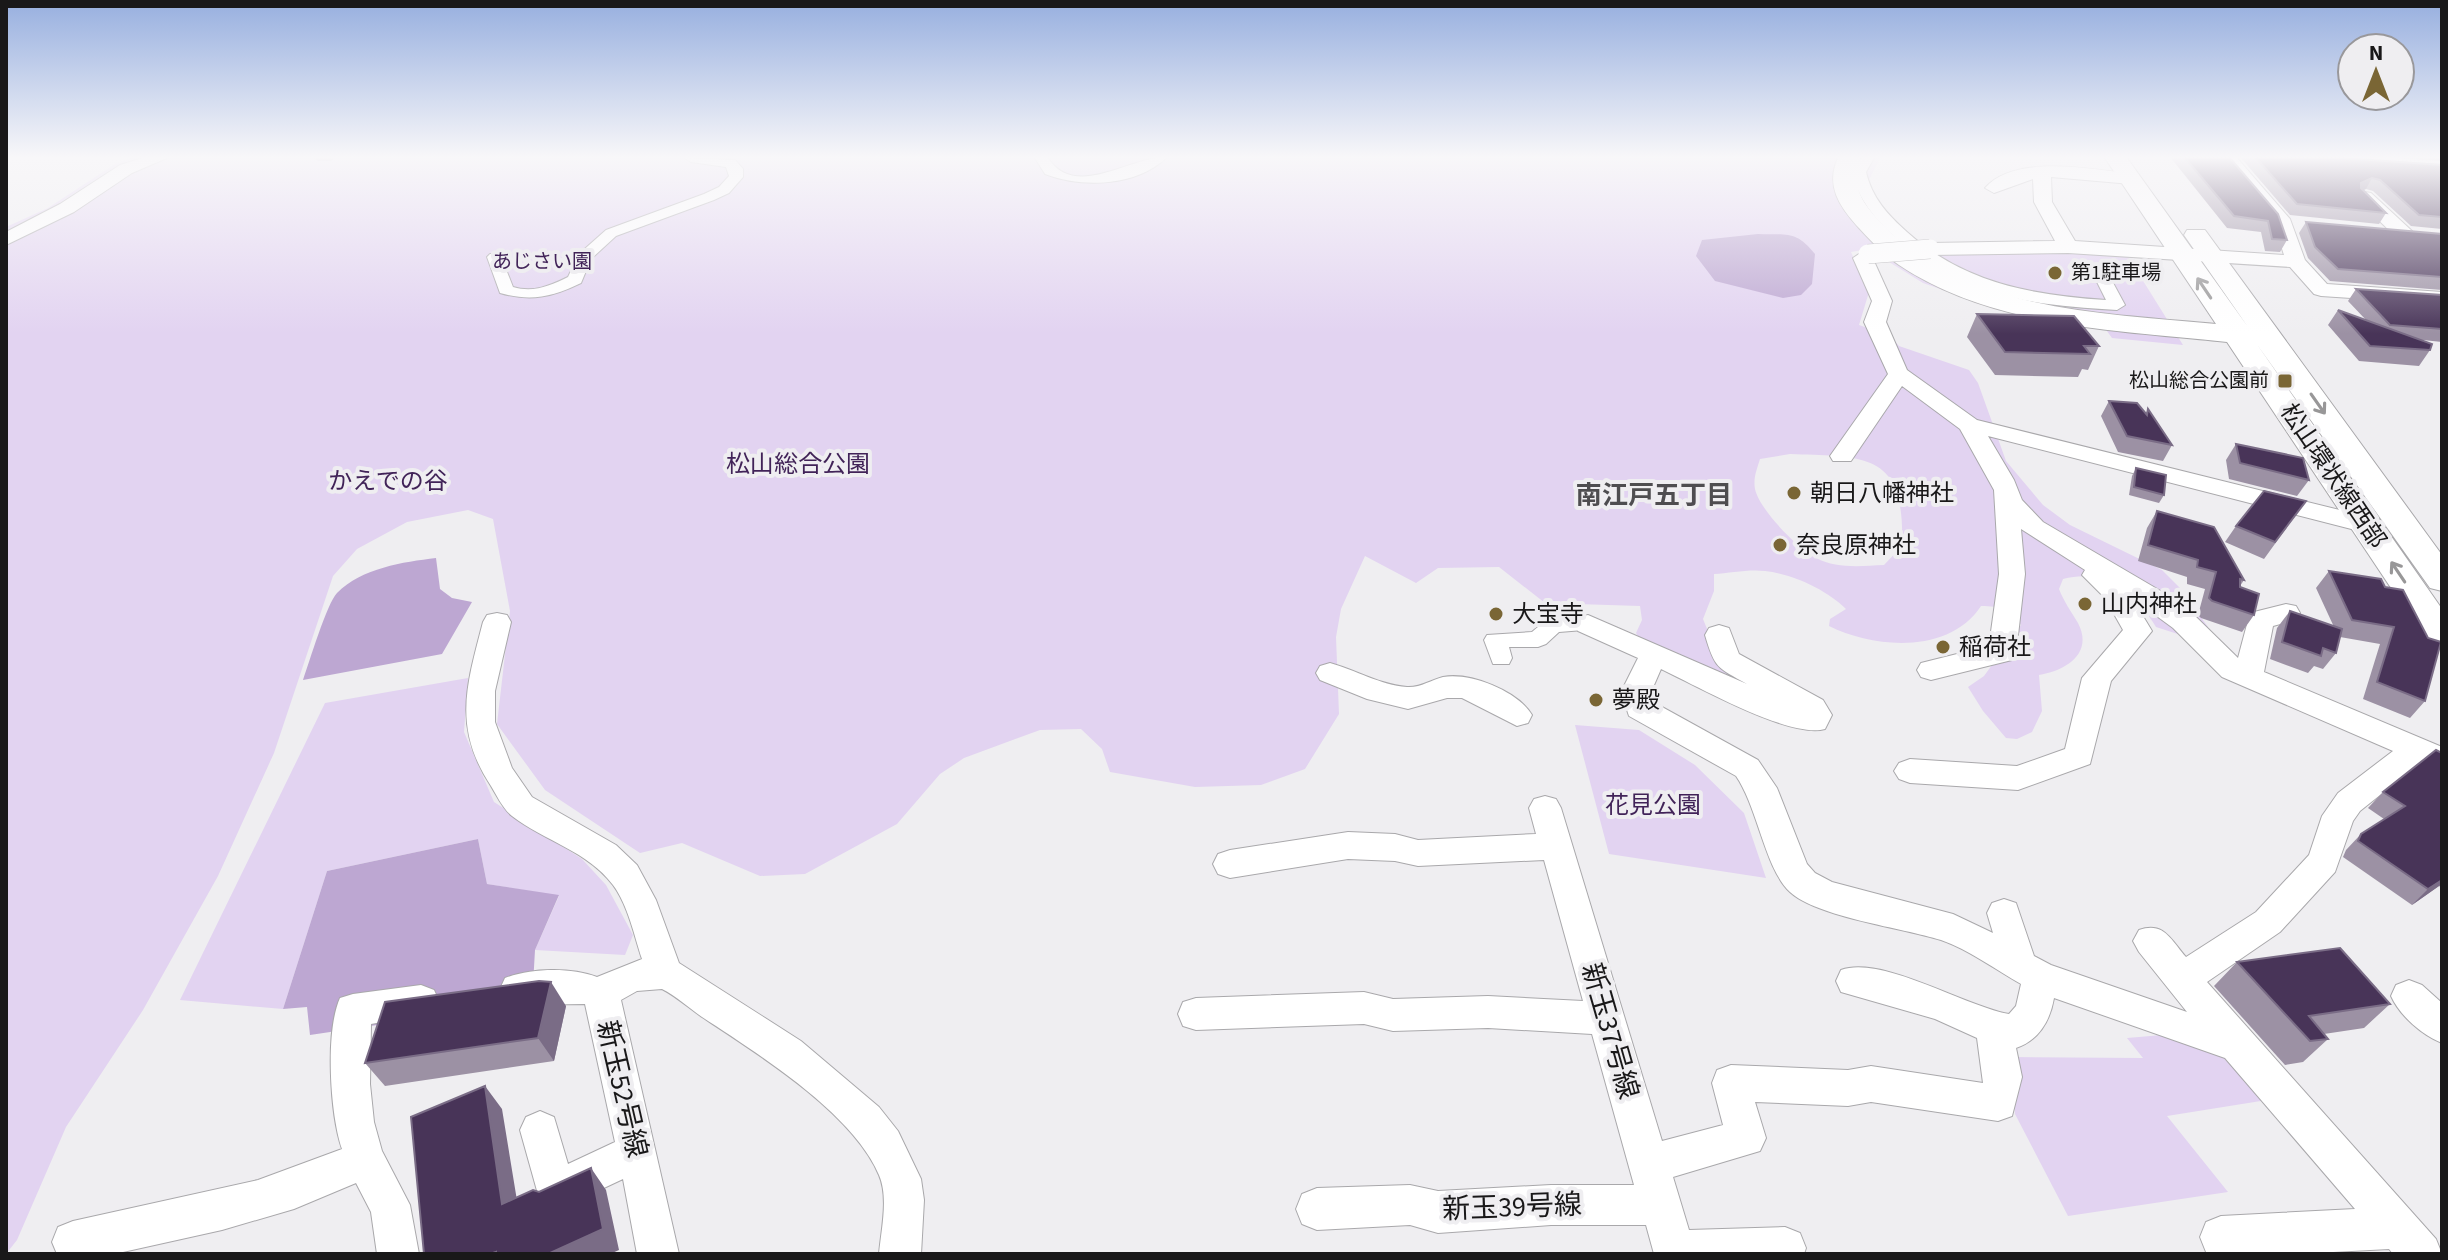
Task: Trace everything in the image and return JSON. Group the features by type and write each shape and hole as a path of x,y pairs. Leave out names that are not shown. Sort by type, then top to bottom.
{"street":[{"path":"6,239 50,217"},
{"path":"495,257 504,287 509,292 536,295 567,286 577,277 591,249 611,233 655,217"},
{"path":"1862,217 1907,260 1954,285 2022,307 2272,338"},
{"path":"1883,217 1928,258 1976,282 1992,279 2024,289 2109,289"},
{"path":"2051,217 2068,246"},
{"name":"松山環状線西部","path":"2160,217 2180,252 2442,636"},
{"name":"松山環状線西部","path":"2176,217 2210,255 2272,338 2442,580"},
{"path":"2284,217 2291,224 2296,262 2321,290 2442,298"},
{"path":"2386,217 2405,235"},
{"path":"2375,233 2430,236"},
{"path":"1931,670 2002,653 2012,574 2005,491 2002,480 1969,425 1899,374 1884,348 1875,322 1882,301 1863,258 1868,254 2004,244 2180,252 2296,262"},
{"path":"1842,456 1899,374"},
{"path":"1969,425 2367,525"},
{"path":"2005,491 2027,522 2069,551 2154,599 2183,621 2232,670 2429,755"},
{"path":"1910,771 2018,778 2079,756 2097,678 2138,631 2115,592 2069,551"},
{"path":"2248,677 2260,620 2286,613"},
{"path":"497,622 480,691 480,722 498,772 521,806 548,825 604,854 625,875 639,900 665,973 786,1050 835,1092 882,1141 899,1171 902,1211 900,1254"},
{"path":"1501,658 1495,640 1538,639 1553,625 1588,624 1794,718 1814,721 1817,715 1812,708 1727,660 1719,635"},
{"path":"1654,655 1636,692 1640,708 1747,768 1761,788 1793,871 1803,883 1823,894 1953,929 2030,972 2238,1046"},
{"path":"1330,673 1368,688 1410,698 1430,696 1441,688 1455,687 1487,697 1517,715"},
{"path":"2183,979 2268,922 2323,862 2338,816 2349,802 2429,755"},
{"name":"新玉37号線","path":"1545,808 1674,1253"},
{"path":"1230,864 1350,845 1398,847 1418,853 1556,846"},
{"path":"1854,981 1913,995 1954,1010 1994,1030 2017,1031 2033,1013 2030,972 2004,913"},
{"path":"2151,941 2238,1046 2410,1241"},
{"path":"601,994 622,978 665,973"},
{"name":"新玉52号線","path":"398,1254 395,1218 383,1189 364,1159 356,1133 350,1068 353,1010 473,994 582,987 601,994 658,1254"},
{"path":"2409,996 2442,1026"},
{"path":"1196,1014 1364,1008 1393,1015 1488,1012 1569,1018 1606,1017"},
{"path":"1649,1164 1746,1138 1731,1083 1848,1088 1871,1084 1998,1103 2003,1077 1994,1030"},
{"path":"540,1130 555,1191 637,1152"},
{"path":"73,1242 248,1203 308,1185 364,1159"},
{"name":"新玉39号線","path":"1317,1209 1410,1205 1438,1212 1551,1205 1661,1205"},
{"path":"2221,1237 2410,1241"},
{"path":"1674,1253 1785,1248"}],"green space":[{"name":"松山総合公園","path":"29,217 1889,217 1928,253 1999,250 2127,255 2183,345 2112,338 2104,327 1966,298 1923,283 1868,249 1851,252 1869,292 1859,325 1890,336 1899,346 1969,370 1978,383 2006,461 2043,505 2070,525 2162,570 2180,588 2208,627 2208,635 2187,637 2156,627 2139,603 2105,580 2078,576 2063,579 2059,589 2082,634 2080,652 2067,665 2039,675 2042,711 2032,732 2017,739 2006,738 1968,687 1984,676 2021,625 1999,608 1981,606 1967,622 1951,633 1911,643 1889,642 1847,634 1829,626 1830,619 1846,609 1829,595 1798,579 1759,571 1714,574 1714,591 1703,619 1720,661 1744,679 1733,684 1640,640 1636,633 1642,620 1640,606 1545,603 1499,567 1438,568 1416,583 1365,556 1341,609 1336,637 1339,714 1305,769 1261,785 1195,787 1110,772 1102,749 1081,729 1040,730 964,758 940,774 897,824 805,874 760,876 682,843 640,853 545,790 497,724 510,611 493,519 468,510 407,522 357,549 333,576 274,753 218,876 143,1010 66,1127 17,1240 6,1254 6,227","holes":["1790,454 1841,457 1877,466 1889,477 1897,493 1902,546 1884,565 1841,565 1816,558 1790,537 1758,497 1755,485 1760,459"]},
{"path":"468,678 464,732 494,802 582,859 606,885 633,935 625,955 535,950 559,896 487,884 478,839 327,871 283,1009 180,1000 325,703"},
{"name":"花見公園","path":"1575,725 1639,730 1695,765 1744,813 1766,878 1609,854"},
{"path":"2174,1034 2231,1053 2267,1100 2167,1116 2228,1192 2068,1216 2015,1114 2011,1057 2143,1058 2127,1038"}],"shaded area":[{"path":"1758,234 1796,237 1815,254 1812,284 1801,295 1783,298 1715,281 1696,256 1702,240"},
{"path":"436,558 440,589 452,598 472,602 442,654 303,680 323,620 337,593 347,584 371,572"},
{"path":"478,839 487,884 559,895 535,950 532,1002 310,1035 307,1007 283,1009 327,871"}],"building":[{"path":"2239,217 2279,217 2287,240 2272,239 2268,221"},
{"path":"2306,222 2442,234 2442,277 2338,269 2315,247"},
{"path":"2356,289 2442,295 2442,329 2390,325"},
{"path":"2338,310 2432,344 2430,350 2370,346"},
{"path":"1977,314 2074,316 2099,346 2084,346 2090,354 2005,352"},
{"path":"2109,401 2137,403 2147,415 2148,409 2172,445 2127,436"},
{"path":"2236,444 2303,458 2309,480 2240,463"},
{"path":"2136,468 2166,475 2164,495 2134,487"},
{"path":"2264,491 2306,501 2275,542 2236,526"},
{"path":"2157,511 2214,527 2244,580 2240,579 2240,587 2259,594 2254,615 2212,601 2209,598 2216,572 2197,567 2198,560 2148,545"},
{"path":"2329,571 2381,579 2385,587 2403,590 2428,638 2441,642 2425,701 2377,682 2394,627 2352,620"},
{"path":"2290,611 2342,629 2336,653 2323,648 2321,656 2282,642"},
{"path":"2436,750 2442,753 2442,880 2428,889 2358,841 2361,834 2405,806 2383,792"},
{"path":"2340,948 2390,1004 2309,1016 2328,1039 2310,1041 2237,962"},
{"path":"539,981 551,982 538,1038 365,1063 385,1002"},
{"path":"485,1086 502,1204 533,1190 539,1192 591,1168 603,1229 548,1254 424,1254 411,1117"}],"place":[{"name":"第1駐車場","path":"2055,273"},
{"name":"松山総合公園前","path":"2285,381"},
{"name":"朝日八幡神社","path":"1794,493"},
{"name":"奈良原神社","path":"1780,545"},
{"name":"山内神社","path":"2085,604"},
{"name":"大宝寺","path":"1496,614"},
{"name":"稲荷社","path":"1943,647"},
{"name":"夢殿","path":"1596,700"}],"district":[{"name":"南江戸五丁目","path":"1654,495"}],"park label":[{"name":"あじさい園","path":"542,262"},
{"name":"かえでの谷","path":"388,481"}]}
